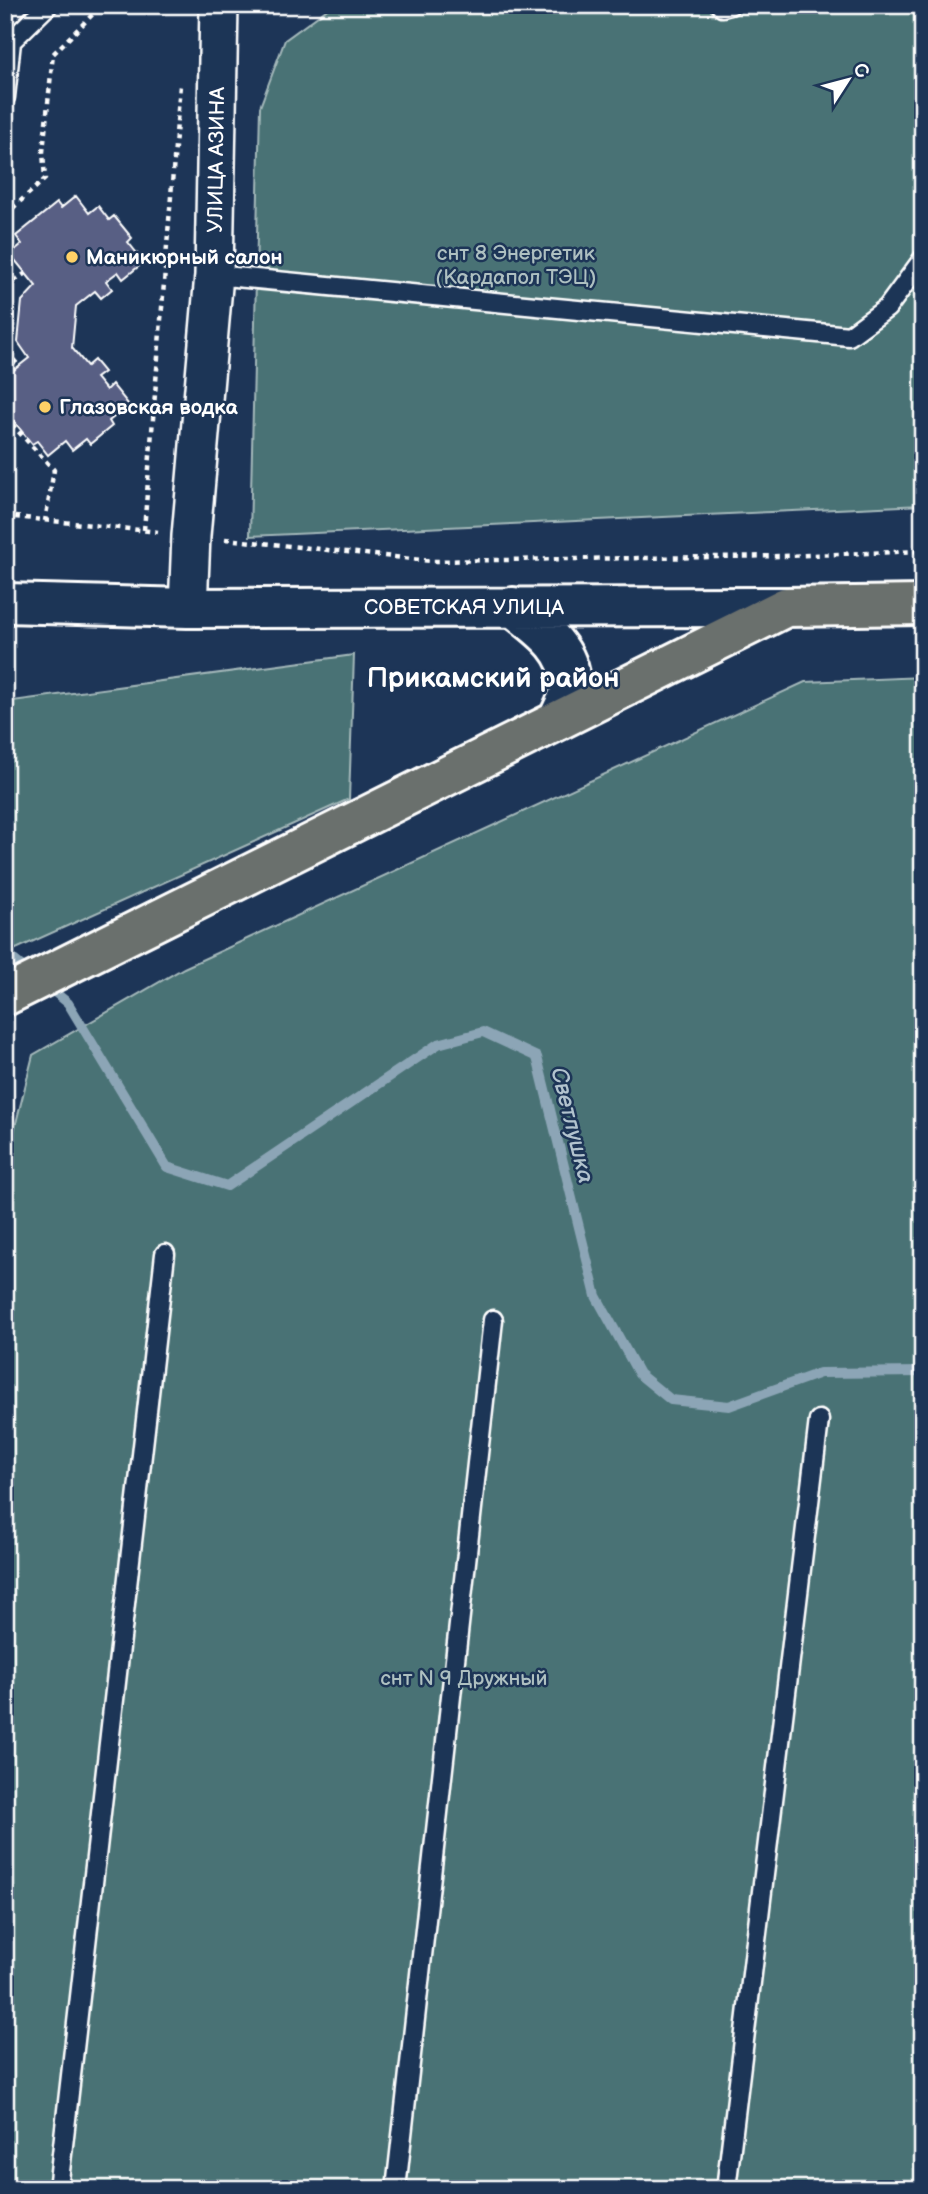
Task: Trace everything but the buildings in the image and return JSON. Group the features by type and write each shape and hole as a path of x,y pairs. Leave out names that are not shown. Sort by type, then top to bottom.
{"main road":[{"name":"СОВЕТСКАЯ УЛИЦА","path":"5,603 188,608 923,605"},
{"path":"513,607 551,638 566,660 571,686 558,720"},
{"path":"5,996 786,607"}],"street":[{"name":"УЛИЦА АЗИНА","path":"188,608 191,536 214,275 219,5"}],"lane":[{"path":"5,97 8,44 48,5"},
{"path":"720,5 730,5"},
{"path":"214,275 849,336 887,308 923,259"},
{"path":"58,2189 164,1254"},
{"path":"397,2189 493,1320"},
{"path":"726,2189 819,1420"}],"path":[{"path":"5,215 45,179 43,152 53,54 102,5"},
{"path":"144,530 181,74"},
{"path":"5,270 14,281"},
{"path":"5,289 26,273"},
{"path":"6,352 19,366"},
{"path":"5,416 54,470 45,521"},
{"path":"5,516 432,561 784,556 923,551"}],"green space":[{"name":"снт 8 Энергетик (Кардапол ТЭЦ)","path":"333,5 923,5 923,505 250,536 260,107 285,40"},
{"path":"354,655 349,799 5,954 5,702"},
{"name":"снт N 9 Дружный","path":"923,677 923,2189 5,2189 5,1167 33,1055 184,968 805,682"}],"waterway":[{"name":"Светлушка","path":"5,953 31,974"},
{"name":"Светлушка","path":"46,985 68,1003 167,1167 227,1186 438,1044 483,1032 537,1057 596,1296 639,1374 671,1400 729,1406 820,1373 923,1372"}],"place":[{"name":"Маникюрный салон","path":"72,257"},
{"name":"Глазовская водка","path":"45,407"}],"district":[{"name":"Прикамский район","path":"493,677"}]}
